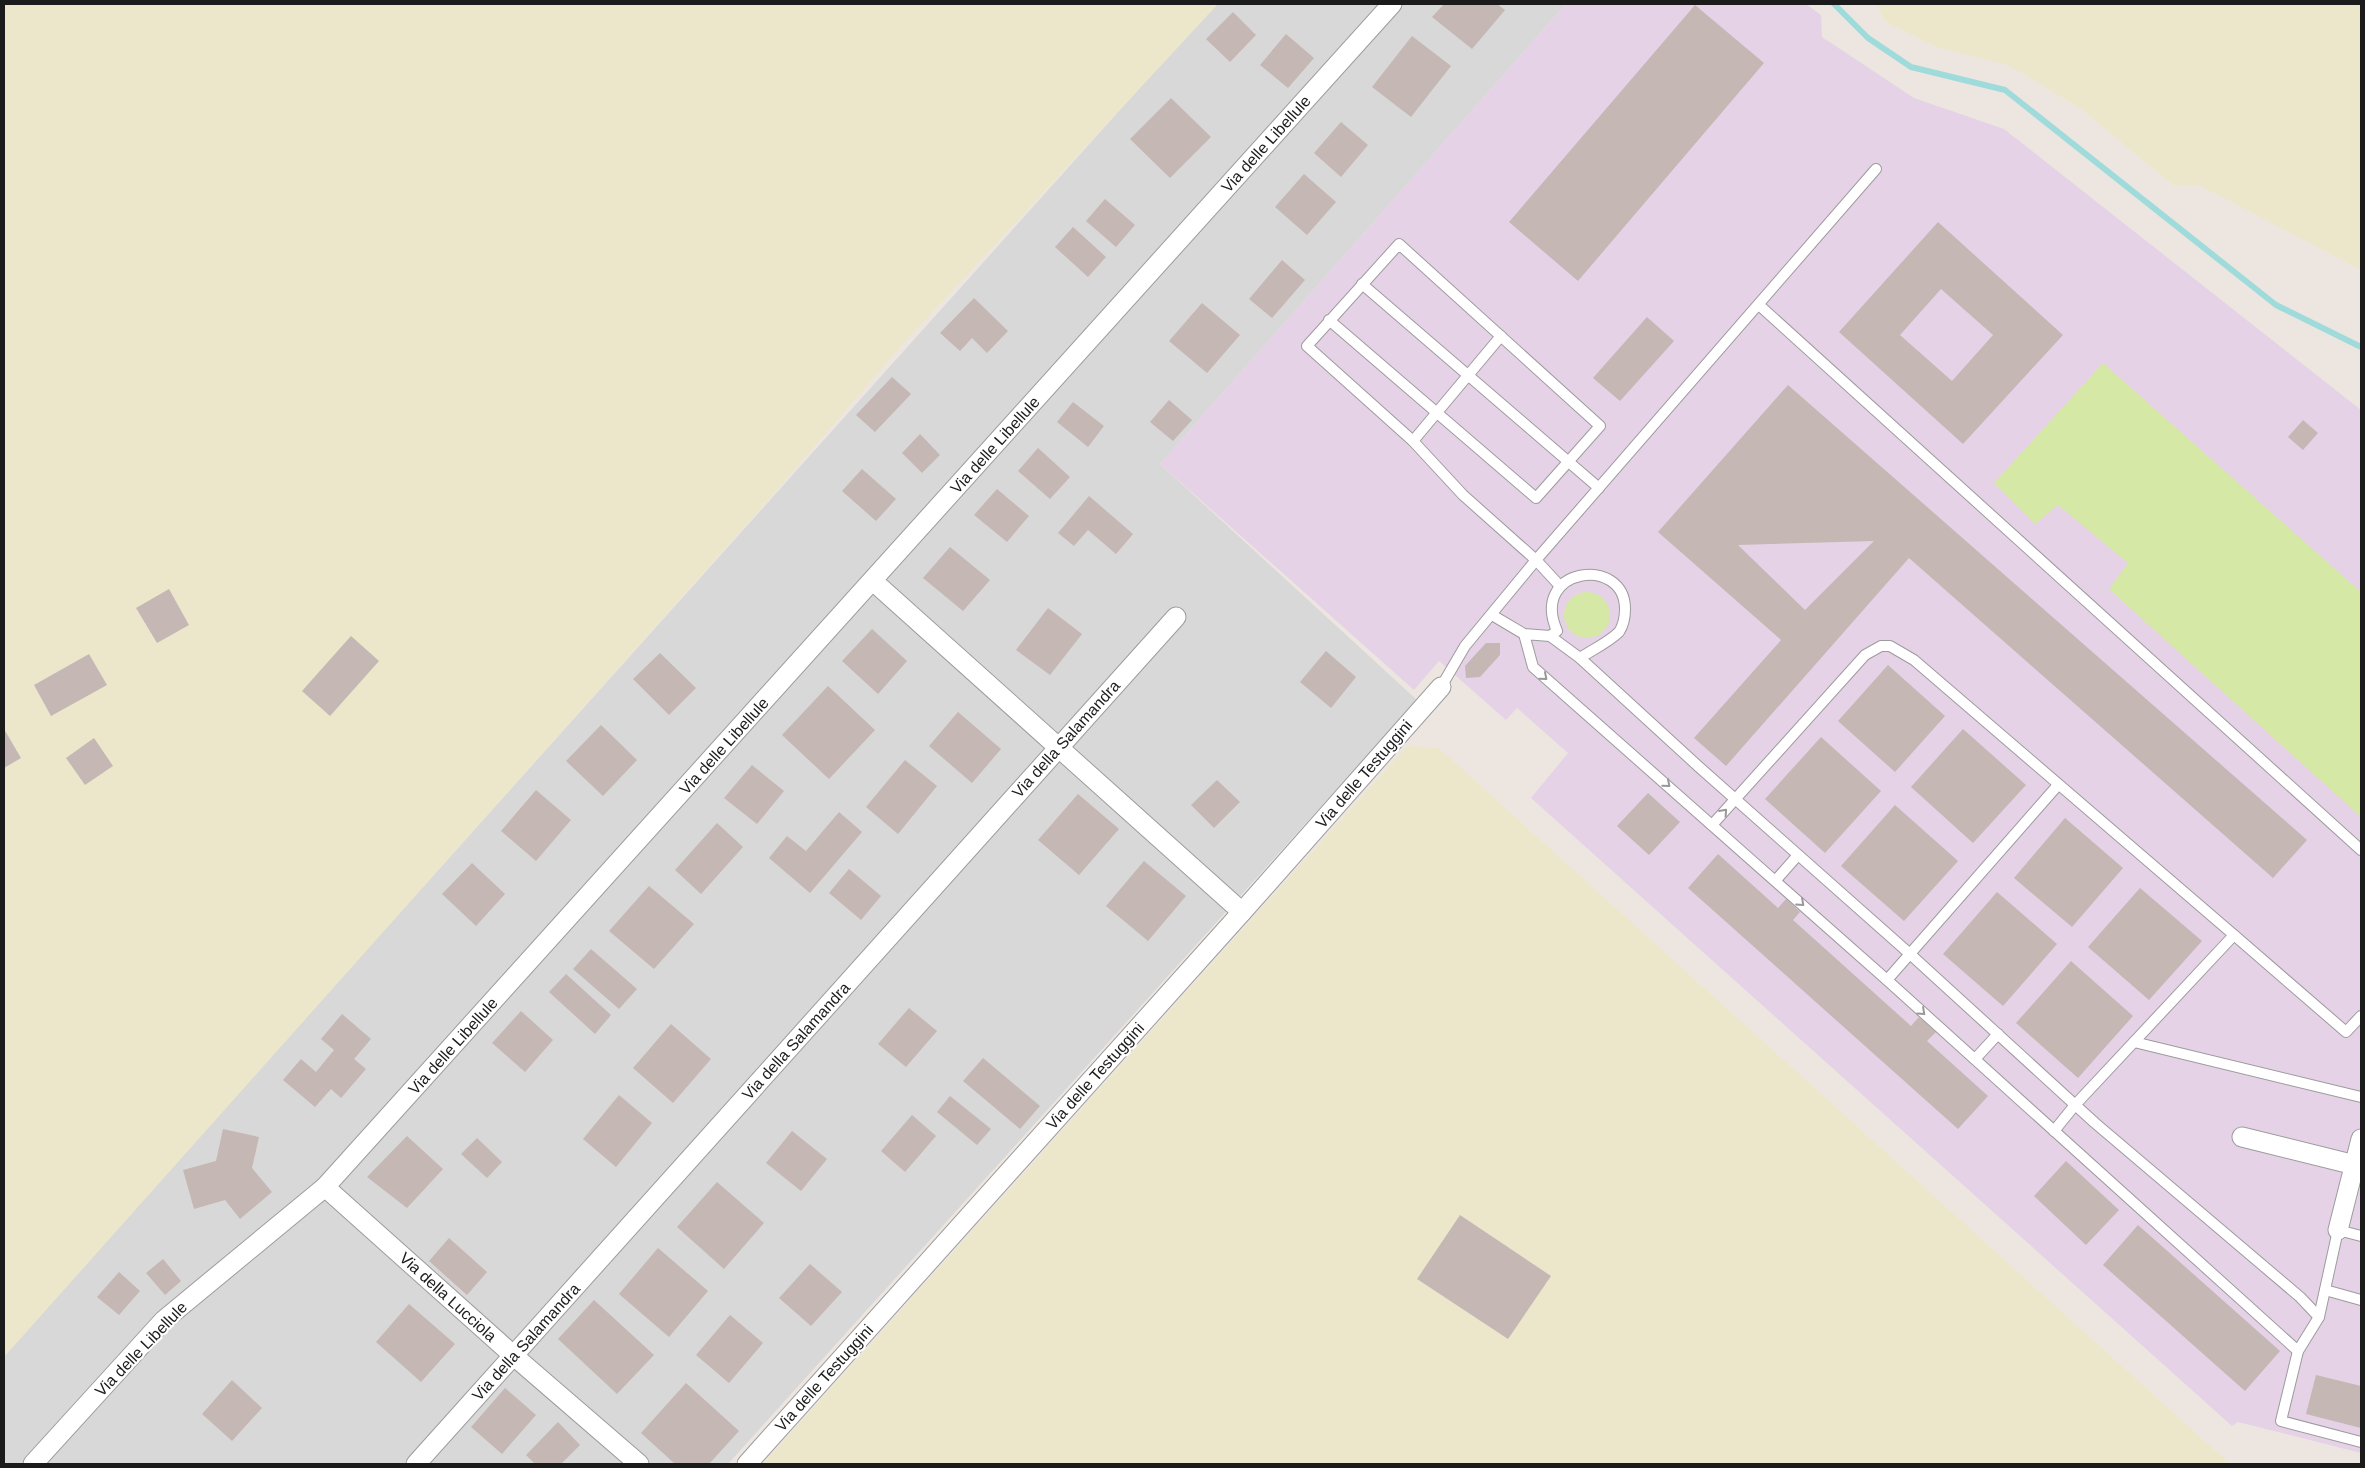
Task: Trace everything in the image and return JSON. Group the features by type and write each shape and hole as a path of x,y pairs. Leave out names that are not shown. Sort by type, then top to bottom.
{"street":[{"name":"Via delle Libellule","path":"33,1464 164,1320 325,1187 1392,4"},
{"path":"873,581 1242,912"},
{"name":"Via della Salamandra","path":"416,1464 1176,617"},
{"name":"Via delle Testuggini","path":"747,1464 1441,687"},
{"path":"2242,1137 2358,1166"},
{"path":"2338,1230 2358,1166 2361,1139"},
{"name":"Via della Lucciola","path":"325,1187 514,1356 639,1464"}],"lane":[{"path":"1441,687 1466,646 1536,560 1876,169"},
{"path":"1329,320 1536,498 1600,426 1399,244 1329,320 1307,346 1413,441 1463,495 1536,560 1560,586"},
{"path":"1362,284 1598,488"},
{"path":"1759,305 2361,850"},
{"path":"1413,441 1501,336"},
{"path":"1550,636 1557,631 1552,620 1551,608 1554,596 1560,586 1569,579 1580,575 1592,574 1604,578 1615,585 1622,596 1625,607 1624,620 1619,631 1580,658"},
{"path":"1492,615 1524,634 1550,636 1580,658 2075,1105 2300,1297 2320,1317"},
{"path":"1524,634 1533,667 1776,880 2298,1351"},
{"path":"1712,825 1865,655 1880,646 1899,649 1921,665 2346,1032 2360,1018"},
{"path":"1887,980 2058,785"},
{"path":"1776,880 1798,855"},
{"path":"2054,1131 2075,1105 2234,935"},
{"path":"1975,1060 1998,1034"},
{"path":"2134,1042 2361,1097"},
{"path":"2361,1236 2338,1230 2320,1317 2298,1351 2281,1421 2361,1442"},
{"path":"2325,1290 2361,1300"}],"shaded area":[{"path":"4,4 1218,4 903,344 771,497 4,1357 4,768 21,757 4,729","holes":["169,589 189,624 157,643 136,608","89,654 107,685 51,715 34,685","94,739 113,766 85,785 66,758"]},
{"path":"1215,4 1566,4 1160,464 1417,700 728,1464 4,1464 4,1349 231,1101"},
{"path":"1566,4 1806,4 1821,15 1822,37 1914,98 2004,129 2361,410 2361,1453 2238,1422 2232,1426 1531,798 1568,753 1517,708 1506,720 1439,661 1414,690 1160,464"},
{"path":"1876,4 2361,4 2361,270 2199,185 2174,186 2080,108 2008,65 1936,47 1886,22"},
{"path":"1407,746 1439,748 2230,1464 763,1464"}],"green space":[{"path":"2103,363 2361,592 2361,817 2109,589 2128,563 2058,505 2035,524 1994,483"},
{"path":"1587,592 1600,596 1606,602 1610,615 1606,628 1600,634 1587,638 1574,634 1568,628 1564,615 1568,602 1574,596"}],"building":[{"path":"1444,4 1497,4 1505,10 1472,49 1432,17"},
{"path":"1695,5 1764,63 1578,281 1509,222"},
{"path":"1233,12 1256,35 1230,62 1206,39"},
{"path":"1286,34 1314,58 1288,88 1260,65"},
{"path":"1412,36 1451,66 1411,117 1372,87"},
{"path":"1171,98 1211,137 1170,178 1130,139"},
{"path":"1341,122 1368,145 1341,177 1314,153"},
{"path":"1304,174 1336,202 1307,235 1275,207"},
{"path":"1105,199 1135,225 1116,247 1086,221"},
{"path":"1938,222 2063,335 1963,444 1839,332","holes":["1941,289 1993,335 1952,381 1900,335"]},
{"path":"1073,227 1106,257 1088,277 1055,247"},
{"path":"1282,260 1305,280 1272,318 1249,299"},
{"path":"974,298 1008,331 987,353 972,338 960,351 940,333"},
{"path":"1202,303 1240,335 1207,373 1169,341"},
{"path":"1647,317 1674,341 1620,401 1593,378"},
{"path":"892,377 911,394 875,432 856,415"},
{"path":"1788,385 2307,840 2273,878 1909,558 1726,766 1694,738 1781,640 1658,532","holes":["1874,541 1805,610 1738,545"]},
{"path":"1169,400 1192,420 1173,441 1150,422"},
{"path":"1073,402 1104,426 1088,447 1057,422"},
{"path":"2303,420 2318,433 2303,450 2288,437"},
{"path":"920,434 940,455 922,473 902,453"},
{"path":"1038,448 1070,477 1050,499 1018,471"},
{"path":"862,469 896,499 876,521 842,491"},
{"path":"997,489 1029,516 1007,542 974,515"},
{"path":"1089,496 1133,534 1116,554 1088,530 1074,546 1058,533"},
{"path":"950,547 990,580 963,611 923,578"},
{"path":"169,589 189,625 157,643 136,608"},
{"path":"1048,608 1082,634 1050,675 1016,650"},
{"path":"872,629 907,661 878,694 842,661"},
{"path":"351,636 379,661 330,716 302,691"},
{"path":"1486,643 1500,643 1500,655 1480,677 1466,678 1465,666"},
{"path":"1326,651 1356,677 1331,708 1300,682"},
{"path":"660,653 696,688 669,715 633,679"},
{"path":"89,654 107,685 51,716 34,685"},
{"path":"1888,665 1945,716 1895,772 1838,721"},
{"path":"828,686 875,730 829,779 782,735"},
{"path":"958,712 1001,749 972,783 929,746"},
{"path":"601,725 637,760 603,796 566,761"},
{"path":"4,729 21,758 4,768"},
{"path":"1963,729 2026,785 1973,843 1911,787"},
{"path":"1821,737 1881,791 1825,853 1765,799"},
{"path":"94,738 113,766 85,785 66,758"},
{"path":"905,760 937,786 898,834 866,807"},
{"path":"752,765 784,791 757,824 724,798"},
{"path":"1217,780 1240,802 1214,828 1191,805"},
{"path":"536,790 571,820 536,861 501,831"},
{"path":"1648,793 1680,822 1649,855 1617,826"},
{"path":"1078,794 1119,829 1079,875 1038,840"},
{"path":"1895,805 1958,861 1904,921 1841,866"},
{"path":"839,812 862,832 810,893 769,858 787,836 806,851"},
{"path":"2065,818 2123,868 2072,927 2014,878"},
{"path":"717,823 743,847 701,894 675,870"},
{"path":"1718,854 1778,908 1786,899 1800,912 1793,920 1911,1026 1919,1017 1936,1032 1927,1041 1988,1096 1958,1129 1688,888"},
{"path":"1144,861 1186,896 1148,941 1106,906"},
{"path":"472,863 505,894 476,926 442,894"},
{"path":"849,869 881,896 861,920 829,893"},
{"path":"649,886 694,924 654,969 609,931"},
{"path":"2140,888 2202,941 2149,1000 2088,947"},
{"path":"1997,892 2057,944 2003,1006 1943,954"},
{"path":"591,949 637,989 619,1009 573,969"},
{"path":"2071,961 2133,1016 2078,1078 2016,1023"},
{"path":"566,974 611,1015 595,1034 549,992"},
{"path":"909,1008 937,1031 906,1067 878,1044"},
{"path":"521,1011 553,1040 525,1072 492,1043"},
{"path":"342,1014 371,1039 354,1059 366,1069 341,1098 331,1089 315,1107 283,1080 301,1059 316,1072 334,1050 321,1039"},
{"path":"671,1024 711,1059 673,1103 633,1068"},
{"path":"983,1058 1040,1106 1020,1129 963,1081"},
{"path":"619,1095 652,1123 616,1167 583,1139"},
{"path":"950,1096 991,1129 977,1145 937,1112"},
{"path":"912,1115 936,1136 905,1172 881,1151"},
{"path":"223,1129 259,1137 252,1168 272,1192 240,1219 225,1200 194,1209 183,1170 216,1161"},
{"path":"792,1131 827,1159 801,1191 766,1163"},
{"path":"407,1136 443,1169 407,1208 367,1177"},
{"path":"477,1138 502,1162 487,1178 461,1154"},
{"path":"2066,1161 2119,1210 2086,1245 2034,1196"},
{"path":"717,1182 764,1223 724,1269 677,1227"},
{"path":"1460,1215 1551,1276 1508,1339 1417,1279"},
{"path":"2138,1225 2280,1351 2245,1391 2103,1265"},
{"path":"449,1238 487,1272 467,1295 429,1261"},
{"path":"658,1248 708,1291 669,1337 619,1294"},
{"path":"163,1259 181,1281 165,1295 146,1273"},
{"path":"810,1264 842,1292 811,1326 779,1298"},
{"path":"119,1272 140,1291 119,1315 97,1297"},
{"path":"594,1300 654,1355 617,1394 558,1339"},
{"path":"409,1304 455,1344 421,1382 376,1342"},
{"path":"730,1315 763,1343 729,1383 696,1355"},
{"path":"2316,1375 2361,1386 2361,1428 2306,1414"},
{"path":"232,1380 262,1408 232,1441 202,1414"},
{"path":"686,1383 739,1431 709,1464 675,1464 641,1433"},
{"path":"505,1388 536,1415 502,1454 471,1427"},
{"path":"558,1422 580,1445 561,1464 535,1464 526,1455"}],"waterway":[{"path":"1834,4 1868,38 1911,67 2005,90 2276,305 2361,347"}]}
